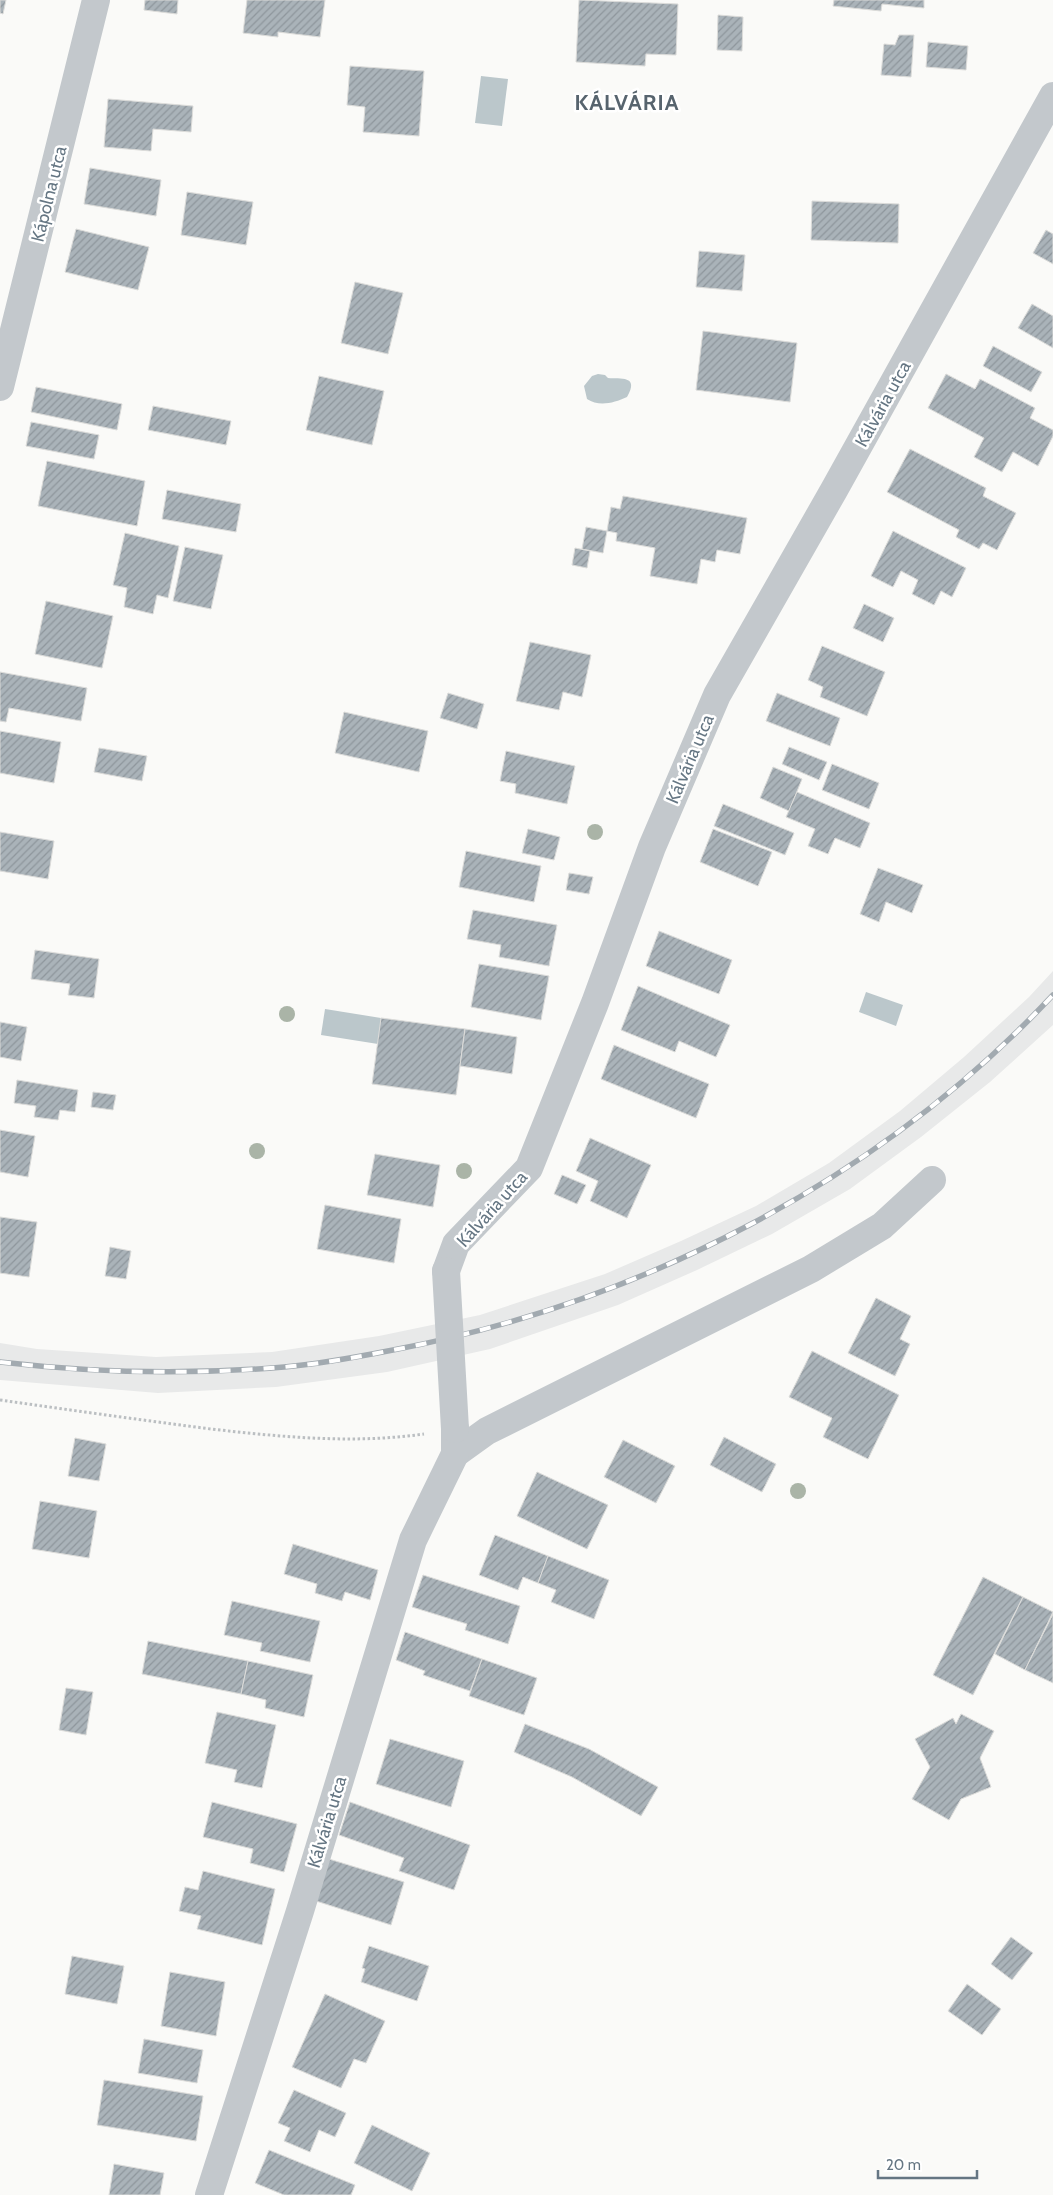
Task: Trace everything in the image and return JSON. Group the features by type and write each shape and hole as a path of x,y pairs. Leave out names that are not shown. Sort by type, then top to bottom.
{"street":[{"name":"Kápolna utca","path":"0,387 96,0"},
{"name":"Kálvária utca","path":"209,2195 300,1910 413,1540 455,1441 446,1271 456,1244 529,1168 595,1004 652,847 717,696 839,482 1053,96"},
{"name":"Kálvária utca","path":"455,1441 487,1431 811,1269 882,1226 932,1180"}],"path":[{"path":"0,1400 123,1418 296,1438 455,1441"}],"shaded area":[{"path":"481,76 508,79 502,126 475,123"},
{"path":"598,374 630,382 630,390 627,397 607,403 596,403 587,399 584,386 592,376"},
{"path":"1053,971 1053,1025 990,1082 921,1137 850,1189 772,1234 618,1305 490,1349 387,1372 276,1387 158,1393 0,1380 0,1343 37,1349 156,1357 272,1352 379,1336 480,1315 605,1274 756,1206 829,1163 900,1111 964,1057 1029,997"},
{"path":"866,992 903,1005 896,1026 859,1012"},
{"path":"325,1009 381,1018 378,1044 321,1035"}],"building":[{"path":"0,0 6,0 3,14 0,13"},
{"path":"145,0 178,0 177,14 144,10"},
{"path":"247,0 325,0 320,37 278,32 278,37 243,33"},
{"path":"579,0 678,4 676,55 646,54 645,66 576,62"},
{"path":"834,0 924,0 924,8 882,4 881,11 833,6"},
{"path":"718,15 743,17 742,51 717,50"},
{"path":"899,35 914,35 911,77 881,75 884,44 895,45"},
{"path":"928,42 968,46 966,70 926,67"},
{"path":"350,66 424,71 419,136 363,132 365,107 347,105"},
{"path":"108,99 193,106 191,132 153,129 151,151 104,147"},
{"path":"90,168 161,180 156,216 84,204"},
{"path":"187,192 253,202 246,245 181,235"},
{"path":"812,201 899,204 898,243 811,240"},
{"path":"76,229 149,247 138,290 65,272"},
{"path":"1046,230 1053,234 1053,264 1033,253"},
{"path":"699,251 745,255 742,291 696,287"},
{"path":"355,282 403,293 388,354 341,343"},
{"path":"1032,304 1053,316 1053,348 1018,328"},
{"path":"703,331 797,343 790,402 696,390"},
{"path":"993,346 1042,372 1031,392 983,366"},
{"path":"946,374 975,389 980,379 1035,408 1030,418 1053,430 1053,436 1038,466 1013,452 1002,472 974,457 984,438 928,408"},
{"path":"319,376 384,391 372,445 306,430"},
{"path":"36,387 122,404 117,430 31,412"},
{"path":"153,406 231,421 226,445 148,430"},
{"path":"31,422 99,435 94,459 26,446"},
{"path":"910,449 986,488 983,496 1016,513 997,550 983,543 979,549 956,537 959,530 887,492"},
{"path":"47,461 145,481 137,526 38,506"},
{"path":"167,490 241,504 236,532 162,519"},
{"path":"623,496 747,518 740,554 717,550 715,562 701,559 697,584 650,576 655,548 616,541 617,533 607,531 611,507 620,509"},
{"path":"586,527 607,531 603,553 582,549"},
{"path":"893,531 966,568 952,597 941,591 934,605 912,594 918,580 901,571 893,587 871,576"},
{"path":"125,533 179,546 168,598 157,595 153,614 124,607 127,588 113,585"},
{"path":"185,547 223,555 211,609 173,601"},
{"path":"575,548 590,551 587,568 572,565"},
{"path":"46,601 113,616 102,668 35,654"},
{"path":"864,604 894,618 883,642 853,628"},
{"path":"530,642 591,655 582,697 563,692 559,710 516,701"},
{"path":"822,646 885,672 867,716 820,697 823,687 808,680"},
{"path":"0,672 87,688 81,721 9,708 6,722 0,721"},
{"path":"448,693 484,704 477,729 440,718"},
{"path":"777,693 840,718 830,746 766,721"},
{"path":"344,712 428,731 419,772 335,753"},
{"path":"0,731 61,742 54,783 0,773"},
{"path":"789,747 827,762 819,780 782,764"},
{"path":"99,748 147,756 142,781 94,772"},
{"path":"506,751 575,766 567,804 515,793 516,784 500,781"},
{"path":"832,764 879,783 869,809 822,790"},
{"path":"773,767 802,779 789,811 760,798"},
{"path":"797,792 870,823 860,848 835,838 828,854 808,846 815,829 786,817"},
{"path":"723,804 794,833 785,855 714,826"},
{"path":"528,829 560,837 554,860 522,853"},
{"path":"713,829 772,852 758,886 700,862"},
{"path":"0,832 54,841 48,879 0,871"},
{"path":"466,851 541,866 534,902 459,887"},
{"path":"878,868 923,885 912,913 886,902 879,922 860,914"},
{"path":"569,873 593,877 589,894 566,890"},
{"path":"473,910 557,925 549,966 499,957 501,945 467,939"},
{"path":"659,931 732,960 719,994 646,966"},
{"path":"35,950 99,959 94,998 68,995 70,984 31,979"},
{"path":"479,964 549,976 541,1020 471,1007"},
{"path":"638,986 730,1025 716,1057 679,1041 675,1052 621,1030"},
{"path":"381,1018 465,1029 456,1095 372,1084"},
{"path":"0,1022 27,1027 21,1061 0,1057"},
{"path":"465,1029 517,1037 512,1074 460,1066"},
{"path":"614,1045 709,1084 696,1118 601,1079"},
{"path":"17,1080 78,1090 75,1112 60,1110 58,1120 34,1117 36,1106 14,1103"},
{"path":"93,1092 116,1095 113,1110 91,1107"},
{"path":"0,1130 35,1136 28,1177 0,1172"},
{"path":"590,1138 651,1165 627,1218 590,1201 598,1181 576,1171"},
{"path":"375,1154 440,1165 433,1207 367,1195"},
{"path":"562,1175 586,1185 577,1204 554,1194"},
{"path":"325,1205 401,1219 394,1263 317,1249"},
{"path":"0,1217 37,1222 29,1277 0,1273"},
{"path":"110,1247 131,1251 126,1279 105,1276"},
{"path":"876,1298 911,1316 900,1339 910,1344 895,1376 848,1353"},
{"path":"812,1351 899,1395 868,1459 823,1437 832,1418 789,1397"},
{"path":"724,1437 776,1464 762,1492 710,1465"},
{"path":"75,1438 106,1444 99,1481 68,1476"},
{"path":"623,1440 675,1466 656,1503 604,1477"},
{"path":"537,1472 608,1505 587,1549 517,1516"},
{"path":"40,1501 97,1511 89,1558 32,1549"},
{"path":"495,1535 548,1556 538,1583 523,1577 518,1590 479,1575"},
{"path":"293,1544 378,1570 370,1600 345,1592 342,1601 315,1593 317,1584 284,1574"},
{"path":"548,1556 609,1580 594,1619 551,1602 556,1590 538,1583"},
{"path":"423,1575 520,1606 508,1644 465,1630 467,1624 412,1607"},
{"path":"983,1577 1023,1597 973,1695 933,1675"},
{"path":"1023,1597 1053,1612 1025,1670 995,1654"},
{"path":"232,1601 320,1621 310,1662 260,1651 262,1643 224,1635"},
{"path":"1053,1614 1053,1683 1025,1670"},
{"path":"405,1632 482,1659 470,1691 423,1675 425,1671 396,1660"},
{"path":"148,1641 248,1661 241,1694 142,1674"},
{"path":"482,1659 537,1678 524,1715 469,1696"},
{"path":"248,1661 313,1675 304,1717 265,1708 266,1700 241,1694"},
{"path":"66,1688 93,1692 86,1735 59,1730"},
{"path":"217,1712 276,1725 262,1788 234,1782 237,1770 205,1763"},
{"path":"961,1714 994,1731 980,1758 991,1787 961,1799 949,1820 912,1799 930,1767 915,1739 953,1718 956,1724"},
{"path":"525,1724 589,1749 658,1787 641,1816 572,1777 514,1752"},
{"path":"390,1739 464,1761 451,1807 376,1784"},
{"path":"212,1802 297,1824 284,1872 250,1863 253,1849 203,1837"},
{"path":"350,1802 470,1845 454,1890 399,1871 404,1858 339,1835"},
{"path":"329,1859 404,1882 391,1925 316,1901"},
{"path":"203,1871 275,1889 262,1945 197,1929 201,1916 179,1911 185,1887 198,1890"},
{"path":"1011,1937 1033,1953 1012,1980 991,1964"},
{"path":"369,1946 429,1966 417,2001 361,1982 365,1969 362,1968"},
{"path":"72,1956 124,1966 117,2004 65,1994"},
{"path":"170,1972 225,1982 216,2036 161,2026"},
{"path":"967,1984 1001,2009 982,2035 948,2011"},
{"path":"325,1994 385,2021 366,2063 354,2059 341,2088 292,2067"},
{"path":"144,2039 203,2050 197,2083 138,2073"},
{"path":"104,2080 203,2096 196,2141 97,2125"},
{"path":"294,2090 346,2113 335,2137 319,2130 310,2152 284,2141 290,2128 278,2123"},
{"path":"372,2125 430,2153 412,2191 354,2163"},
{"path":"269,2150 355,2185 351,2195 284,2195 255,2183"},
{"path":"114,2164 164,2173 160,2195 109,2195"}],"railway":[{"path":"0,1362 71,1369 142,1372 248,1370 298,1366 393,1350 485,1329 576,1301 665,1266 751,1224 833,1176 912,1122 985,1061 1053,995"}],"district":[{"name":"KÁLVÁRIA","path":"627,102"}]}
